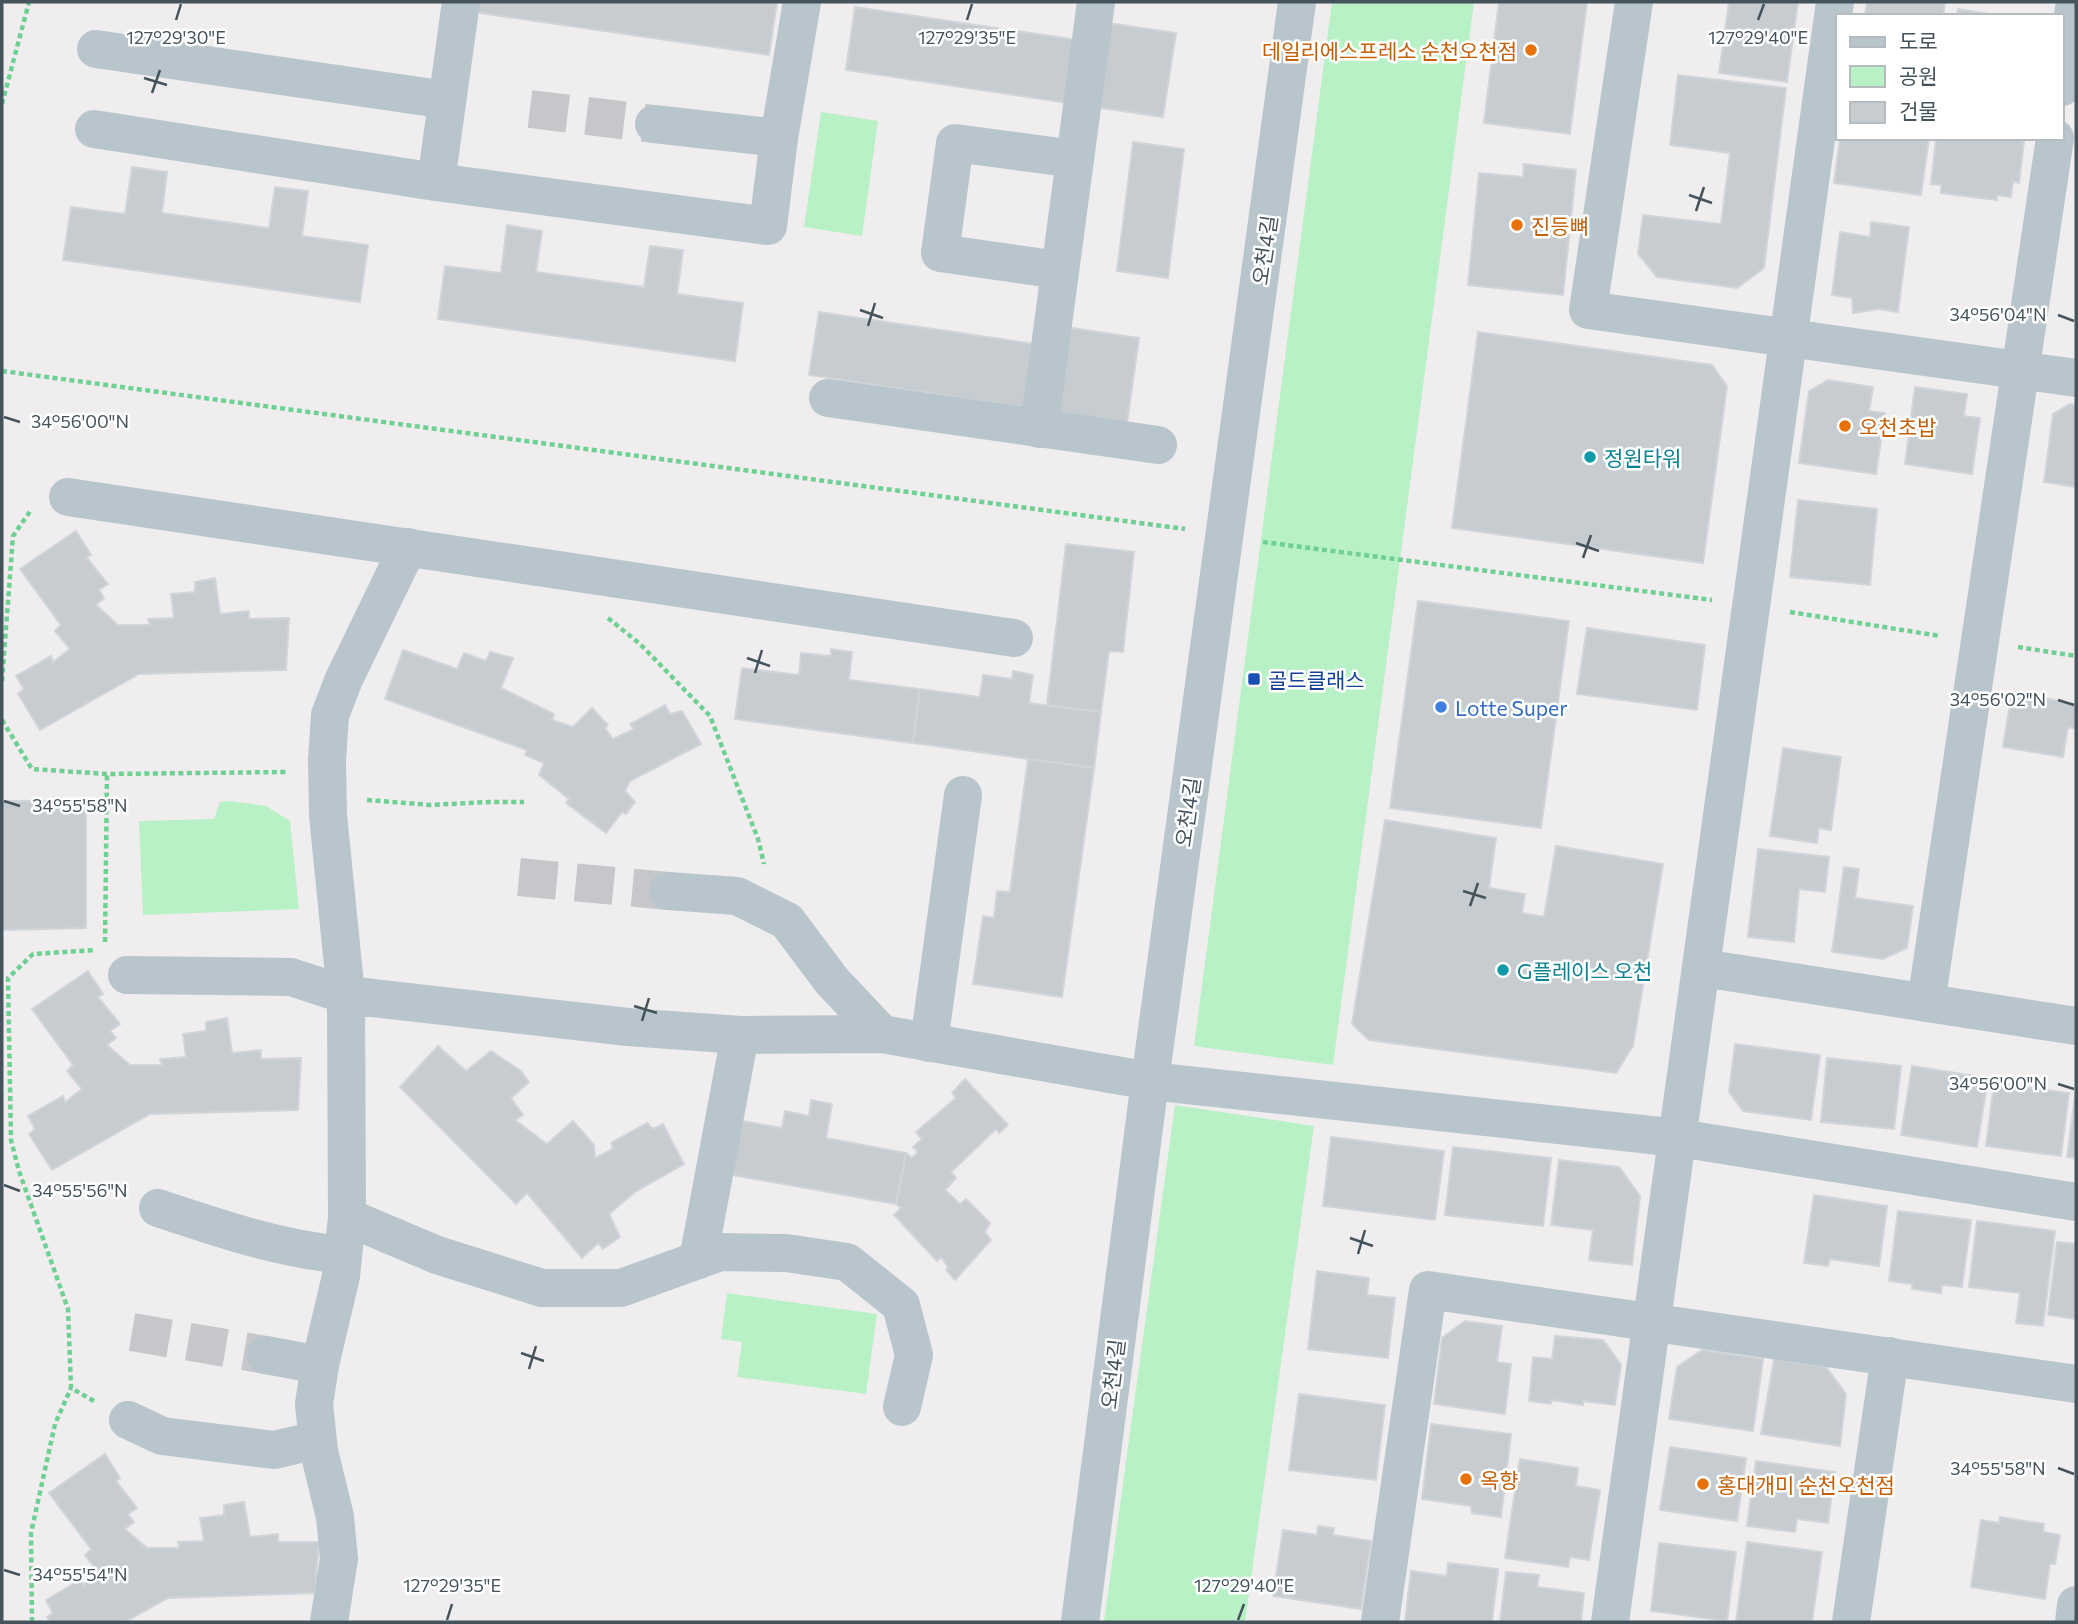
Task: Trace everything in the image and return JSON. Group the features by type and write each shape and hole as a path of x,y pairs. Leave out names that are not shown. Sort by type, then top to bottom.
{"street":[{"path":"436,181 461,2"},
{"path":"94,129 436,181 768,226 779,138 802,2"},
{"path":"1039,429 1097,2"},
{"name":"오천4길","path":"1080,1622 1150,1081 1297,2"},
{"path":"1634,2 1588,310 2076,378"},
{"path":"1611,1622 1835,2"},
{"path":"2064,74 2075,2"},
{"path":"96,49 447,100"},
{"path":"654,124 779,138"},
{"path":"1927,1003 2055,140"},
{"path":"1059,270 940,253 955,143 1075,159"},
{"path":"828,398 1158,445"},
{"path":"68,497 1014,638"},
{"path":"329,1622 339,1559 335,1517 317,1440 314,1404 320,1365 341,1276 347,1217 346,995 327,784 330,715 344,679 408,547"},
{"path":"929,1043 963,795"},
{"path":"668,891 737,896 787,921 832,981 882,1034"},
{"path":"1702,968 2076,1026"},
{"path":"127,975 291,977 346,995 628,1027 740,1035 882,1034 1150,1081 1679,1138 2076,1202"},
{"path":"698,1260 740,1035"},
{"path":"158,1208 248,1238 343,1255"},
{"path":"347,1217 437,1255 542,1288 621,1288 720,1252 786,1254 847,1262 901,1306 914,1355 902,1407"},
{"path":"1380,1622 1428,1290 2076,1384"},
{"path":"266,1355 320,1365"},
{"path":"1852,1622 1890,1356"},
{"path":"128,1420 162,1436 274,1450 317,1440"},
{"path":"2074,1622 2076,1605"}],"path":[{"path":"2,104 29,2"},
{"path":"2,371 1751,606 2076,656"},
{"path":"2,681 13,536 44,496 68,497"},
{"path":"598,610 640,644 710,716 758,839 764,865 768,911"},
{"path":"2,720 32,769 327,784 431,805 524,802"},
{"path":"32,1622 32,1533 55,1424 71,1388 68,1309 19,1171 11,1140 8,978 33,954 105,950 107,774"},
{"path":"71,1388 128,1420"}],"green space":[{"path":"1332,2 1474,2 1333,1065 1194,1046"},
{"path":"821,112 878,121 862,236 804,227"},
{"path":"220,802 266,806 290,821 299,909 143,915 139,821 214,819"},
{"path":"1175,1105 1314,1126 1245,1622 1104,1622"},
{"path":"727,1293 877,1314 866,1394 737,1377 742,1342 721,1339"}],"building":[{"path":"474,2 777,2 769,55 473,12"},
{"path":"1499,2 1587,2 1570,134 1484,123"},
{"path":"1729,2 1798,2 1787,82 1719,73"},
{"path":"1867,2 1945,2 1943,14 1865,14"},
{"path":"855,7 1098,43 1101,22 1176,33 1163,117 846,70"},
{"path":"1958,9 1990,14 1957,14"},
{"path":"1678,75 1786,88 1764,268 1737,288 1657,277 1638,254 1643,215 1721,224 1730,153 1670,145"},
{"path":"1840,140 1929,140 1921,195 1834,183"},
{"path":"1936,140 2024,141 2019,183 2013,181 2011,197 1997,195 1997,200 1941,193 1941,185 1931,184"},
{"path":"1133,142 1184,149 1168,278 1117,271"},
{"path":"1524,164 1576,170 1563,295 1468,285 1479,173 1523,177"},
{"path":"132,167 167,172 162,213 269,228 275,187 308,191 302,236 368,245 360,302 63,260 71,207 125,214"},
{"path":"1871,222 1909,227 1898,312 1878,309 1853,313 1852,298 1832,295 1840,232 1870,237"},
{"path":"507,225 542,231 536,272 644,287 650,246 683,250 677,294 743,303 735,361 438,319 445,266 501,273"},
{"path":"819,312 1062,348 1065,327 1139,338 1127,423 809,375"},
{"name":"정원타워","path":"1478,332 1712,365 1727,386 1703,563 1452,528"},
{"path":"1828,380 1873,387 1869,411 1885,413 1876,474 1799,463 1809,391"},
{"path":"1915,387 1967,394 1964,416 1980,418 1972,474 1905,464"},
{"path":"2070,404 2076,405 2076,487 2044,482 2053,414"},
{"path":"1798,500 1877,509 1870,585 1790,577"},
{"path":"76,531 91,555 86,557 108,584 99,590 104,598 96,605 118,625 150,625 148,619 174,618 171,594 195,592 195,582 215,578 220,614 249,611 249,619 289,618 286,670 139,674 40,730 18,694 24,689 16,676 51,656 53,662 70,649 55,631 61,625 20,569"},
{"path":"1066,544 1134,552 1123,652 1109,651 1101,712 1047,705"},
{"path":"1418,601 1569,621 1541,828 1390,808"},
{"path":"1587,628 1705,645 1697,710 1577,694"},
{"path":"831,649 852,652 849,680 920,689 913,743 735,719 742,668 799,675 801,653 831,656"},
{"path":"403,650 457,669 464,653 486,661 490,652 513,658 501,688 554,714 552,720 573,727 592,708 608,725 605,728 613,739 634,729 630,724 665,705 670,714 682,711 701,744 630,781 625,791 635,802 626,814 622,812 606,833 566,803 569,799 539,775 544,763 525,755 527,750 385,699"},
{"path":"1013,671 1033,675 1029,703 1101,712 1094,768 913,743 920,689 980,697 983,675 1012,679"},
{"path":"2012,692 2076,704 2076,729 2068,727 2063,757 2003,747"},
{"path":"1783,748 1841,757 1831,830 1819,828 1817,843 1770,836"},
{"path":"1028,759 1094,768 1062,997 973,984 983,916 994,918 997,891 1010,892"},
{"path":"2,801 86,801 86,928 2,930"},
{"name":"G플레이스 오천","path":"1385,820 1496,838 1489,888 1525,894 1522,913 1544,917 1556,846 1663,864 1633,1046 1616,1073 1369,1040 1352,1024"},
{"path":"1758,849 1829,857 1825,892 1799,889 1794,942 1748,937"},
{"path":"1844,867 1859,869 1855,898 1913,906 1907,948 1883,959 1832,952"},
{"path":"88,971 103,994 98,997 120,1024 110,1031 116,1038 107,1045 130,1065 162,1065 160,1059 186,1057 183,1034 206,1031 206,1022 227,1018 232,1053 261,1050 261,1059 301,1058 298,1110 150,1114 52,1170 29,1134 35,1129 28,1116 63,1096 65,1102 82,1089 67,1071 73,1065 32,1009"},
{"path":"1735,1044 1820,1055 1811,1120 1743,1111 1729,1092"},
{"path":"438,1046 466,1071 491,1051 521,1071 529,1082 511,1098 523,1115 515,1120 547,1144 573,1121 594,1145 595,1158 613,1149 611,1143 647,1123 653,1129 663,1124 684,1164 635,1192 609,1214 620,1237 603,1249 598,1243 582,1258 527,1193 516,1204 400,1087"},
{"path":"1827,1058 1901,1066 1894,1129 1821,1122"},
{"path":"1912,1066 1988,1078 1977,1147 1901,1135"},
{"path":"965,1079 1008,1125 999,1133 996,1129 951,1172 956,1178 945,1190 960,1204 966,1199 990,1223 985,1232 991,1240 955,1280 946,1270 948,1267 941,1257 937,1261 894,1215 901,1208 896,1204 906,1153 912,1158 918,1152 913,1147 922,1139 916,1132 956,1098 952,1093"},
{"path":"1994,1083 2069,1093 2061,1156 1986,1146"},
{"path":"2076,1096 2076,1158 2067,1157"},
{"path":"811,1100 832,1104 826,1138 906,1153 896,1204 715,1172 725,1118 782,1128 785,1111 809,1116"},
{"path":"1331,1137 1444,1151 1435,1220 1323,1206"},
{"path":"1453,1147 1551,1158 1543,1226 1445,1215"},
{"path":"1559,1160 1619,1167 1640,1196 1632,1265 1589,1260 1593,1230 1551,1225"},
{"path":"1814,1195 1887,1206 1879,1266 1830,1259 1828,1266 1804,1263"},
{"path":"1898,1211 1971,1220 1962,1287 1942,1285 1941,1293 1912,1289 1912,1284 1889,1281"},
{"path":"1977,1221 2055,1231 2043,1326 2016,1323 2020,1293 1969,1287"},
{"path":"2057,1242 2076,1244 2076,1319 2048,1315"},
{"path":"1317,1271 1369,1278 1367,1295 1395,1298 1388,1358 1308,1349"},
{"path":"1465,1321 1502,1326 1497,1362 1511,1364 1505,1414 1434,1404 1442,1338"},
{"path":"1555,1336 1603,1340 1621,1365 1615,1405 1583,1401 1583,1405 1552,1400 1551,1404 1529,1401 1533,1357 1552,1359"},
{"path":"1702,1350 1763,1359 1753,1431 1669,1419 1677,1367"},
{"path":"1774,1359 1826,1367 1846,1394 1840,1446 1761,1434"},
{"path":"1299,1394 1385,1405 1376,1480 1289,1470"},
{"path":"1431,1424 1511,1434 1501,1517 1472,1513 1471,1506 1422,1499"},
{"name":"홍대개미 순천오천점","path":"1670,1447 1746,1458 1737,1521 1660,1510"},
{"path":"105,1454 120,1478 116,1481 137,1508 128,1514 134,1522 125,1529 147,1548 179,1548 178,1542 204,1541 200,1518 224,1515 224,1505 244,1502 250,1537 278,1534 278,1542 319,1542 315,1593 168,1598 125,1622 50,1622 47,1617 53,1613 46,1600 80,1580 83,1585 99,1573 85,1555 91,1549 49,1493"},
{"path":"1520,1459 1578,1468 1576,1486 1600,1490 1589,1560 1570,1557 1568,1567 1505,1558"},
{"path":"1756,1461 1835,1472 1828,1523 1797,1519 1795,1532 1747,1526"},
{"path":"2000,1517 2044,1524 2043,1532 2060,1535 2055,1564 2050,1563 2045,1599 1971,1587 1981,1520 1999,1523"},
{"path":"1318,1526 1334,1528 1333,1535 1371,1541 1361,1609 1273,1596 1283,1530 1317,1535"},
{"path":"1747,1542 1822,1552 1812,1622 1736,1622"},
{"path":"1659,1543 1736,1552 1727,1621 1651,1611"},
{"path":"1448,1563 1498,1569 1492,1622 1405,1622 1411,1571 1447,1576"},
{"path":"1506,1572 1539,1575 1537,1587 1584,1593 1581,1622 1500,1622"}],"tunnel":[{"path":"530,109 654,124"},
{"path":"519,877 668,891"},
{"path":"132,1332 266,1355"}],"place":[{"name":"데일리에스프레소 순천오천점","path":"1531,50"},
{"name":"진등뼈","path":"1517,225"},
{"name":"오천초밥","path":"1845,426"},
{"name":"정원타워","path":"1590,457"},
{"name":"골드클래스","path":"1254,679"},
{"name":"Lotte Super","path":"1441,707"},
{"name":"G플레이스 오천","path":"1503,970"},
{"name":"옥향","path":"1466,1479"},
{"name":"홍대개미 순천오천점","path":"1703,1484"}]}
